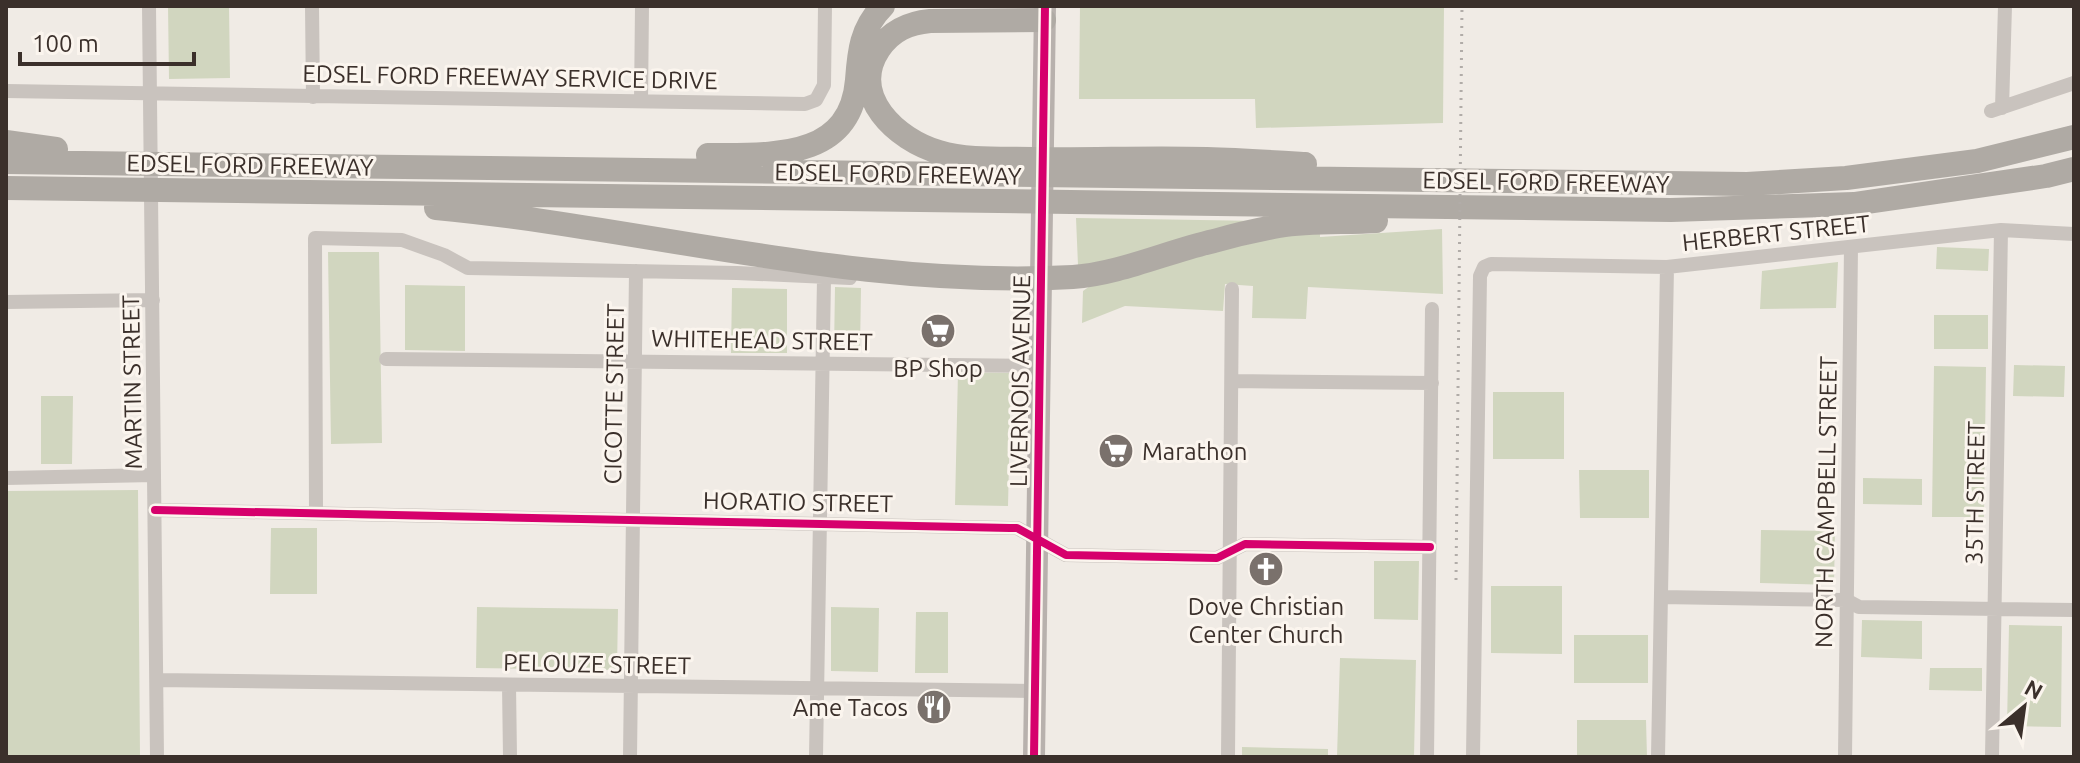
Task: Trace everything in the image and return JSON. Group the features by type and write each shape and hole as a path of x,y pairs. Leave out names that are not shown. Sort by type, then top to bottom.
{"highway":[{"path":"445,167 504,157 767,154 807,147 836,129 850,108 857,85 863,36 883,6"},
{"path":"1044,13 930,21 899,29 880,47 872,65 870,82 878,109 902,135 950,155 1084,160 1206,159 1422,169 1490,182"},
{"name":"EDSEL FORD FREEWAY","path":"6,162 1708,184 1846,178 1977,161 2074,137"},
{"path":"6,142 129,163"},
{"name":"EDSEL FORD FREEWAY","path":"6,188 1687,209 1854,204 2035,178 2074,169"},
{"path":"6,197 43,197 106,189"},
{"path":"314,192 483,212 671,243 897,274 1042,271 1076,277 1281,226 1492,217 1531,209"}],"main road":[{"name":"LIVERNOIS AVENUE","path":"1034,757 1044,13"}],"street":[{"name":"MARTIN STREET","path":"149,6 157,757"},
{"path":"312,6 313,97"},
{"path":"641,101 642,6"},
{"name":"EDSEL FORD FREEWAY SERVICE DRIVE","path":"6,91 805,104 820,97 824,85 825,6"},
{"path":"2005,6 1997,109 2074,83"},
{"name":"HERBERT STREET","path":"1473,757 1480,276 1484,267 1491,264 1667,267 2001,230 2074,234"},
{"name":"35TH STREET","path":"1992,757 2001,230"},
{"path":"316,512 315,238 402,240 468,268 824,278 875,278 897,274"},
{"name":"NORTH CAMPBELL STREET","path":"1845,757 1851,247"},
{"path":"1658,757 1667,267"},
{"name":"CICOTTE STREET","path":"630,757 636,271"},
{"path":"816,757 824,278"},
{"path":"1228,757 1232,289"},
{"path":"6,302 153,300"},
{"path":"1427,757 1432,309"},
{"name":"WHITEHEAD STREET","path":"386,359 1040,366"},
{"path":"1232,381 1432,383"},
{"path":"6,478 154,475"},
{"name":"HORATIO STREET","path":"155,510 1017,528 1066,555 1217,558 1245,544 1430,547"},
{"path":"1661,597 1846,600 1859,607 2074,610"},
{"name":"PELOUZE STREET","path":"157,680 1036,691"},
{"path":"509,685 510,757"}],"green space":[{"path":"168,6 229,6 230,78 169,79"},
{"path":"1080,6 1444,6 1443,123 1256,128 1255,99 1079,99"},
{"path":"1076,218 1262,221 1113,261 1078,265"},
{"path":"1442,229 1443,294 1308,287 1306,319 1252,318 1253,286 1225,284 1223,311 1125,306 1082,323 1083,291 1090,286 1236,243 1320,232 1320,237"},
{"path":"1937,247 1989,249 1988,271 1936,269"},
{"path":"328,252 379,252 382,443 331,444"},
{"path":"1838,262 1836,308 1760,309 1762,271"},
{"path":"405,285 465,286 465,351 405,350"},
{"path":"835,287 861,288 860,350 834,350"},
{"path":"732,288 787,289 787,353 731,353"},
{"path":"1934,315 1988,315 1988,349 1934,349"},
{"path":"2014,365 2065,366 2064,397 2013,396"},
{"path":"1934,366 1986,367 1984,517 1932,517"},
{"path":"958,372 1011,373 1008,506 955,505"},
{"path":"1493,392 1564,392 1564,459 1493,459"},
{"path":"41,396 73,396 72,464 41,464"},
{"path":"1579,470 1649,470 1649,518 1580,518"},
{"path":"1863,478 1922,479 1922,505 1863,504"},
{"path":"138,490 140,757 6,757 6,491"},
{"path":"271,528 317,528 317,594 270,594"},
{"path":"1761,530 1835,531 1834,585 1760,583"},
{"path":"1374,561 1419,561 1418,620 1374,619"},
{"path":"1491,586 1562,586 1562,654 1491,653"},
{"path":"477,607 618,609 617,670 476,668"},
{"path":"831,607 879,608 878,672 831,671"},
{"path":"916,612 948,612 948,673 915,673"},
{"path":"1862,620 1922,621 1922,659 1861,657"},
{"path":"2009,625 2062,626 2061,727 2007,726"},
{"path":"1574,635 1648,635 1648,683 1574,683"},
{"path":"1340,658 1416,660 1414,757 1337,757"},
{"path":"1930,668 1982,668 1982,691 1929,690"},
{"path":"1577,720 1646,720 1647,757 1577,757"},
{"path":"1242,747 1328,749 1328,757 1242,757"}],"railway":[{"path":"1456,580 1462,6"}],"cycle path":[{"path":"1034,757 1045,6"},
{"path":"155,510 1017,528 1066,555 1217,558 1245,544 1430,547"}],"place":[{"name":"BP Shop","path":"938,331"},
{"name":"Marathon","path":"1116,451"},
{"name":"Dove Christian Center Church","path":"1266,569"},
{"name":"Ame Tacos","path":"934,707"}]}
